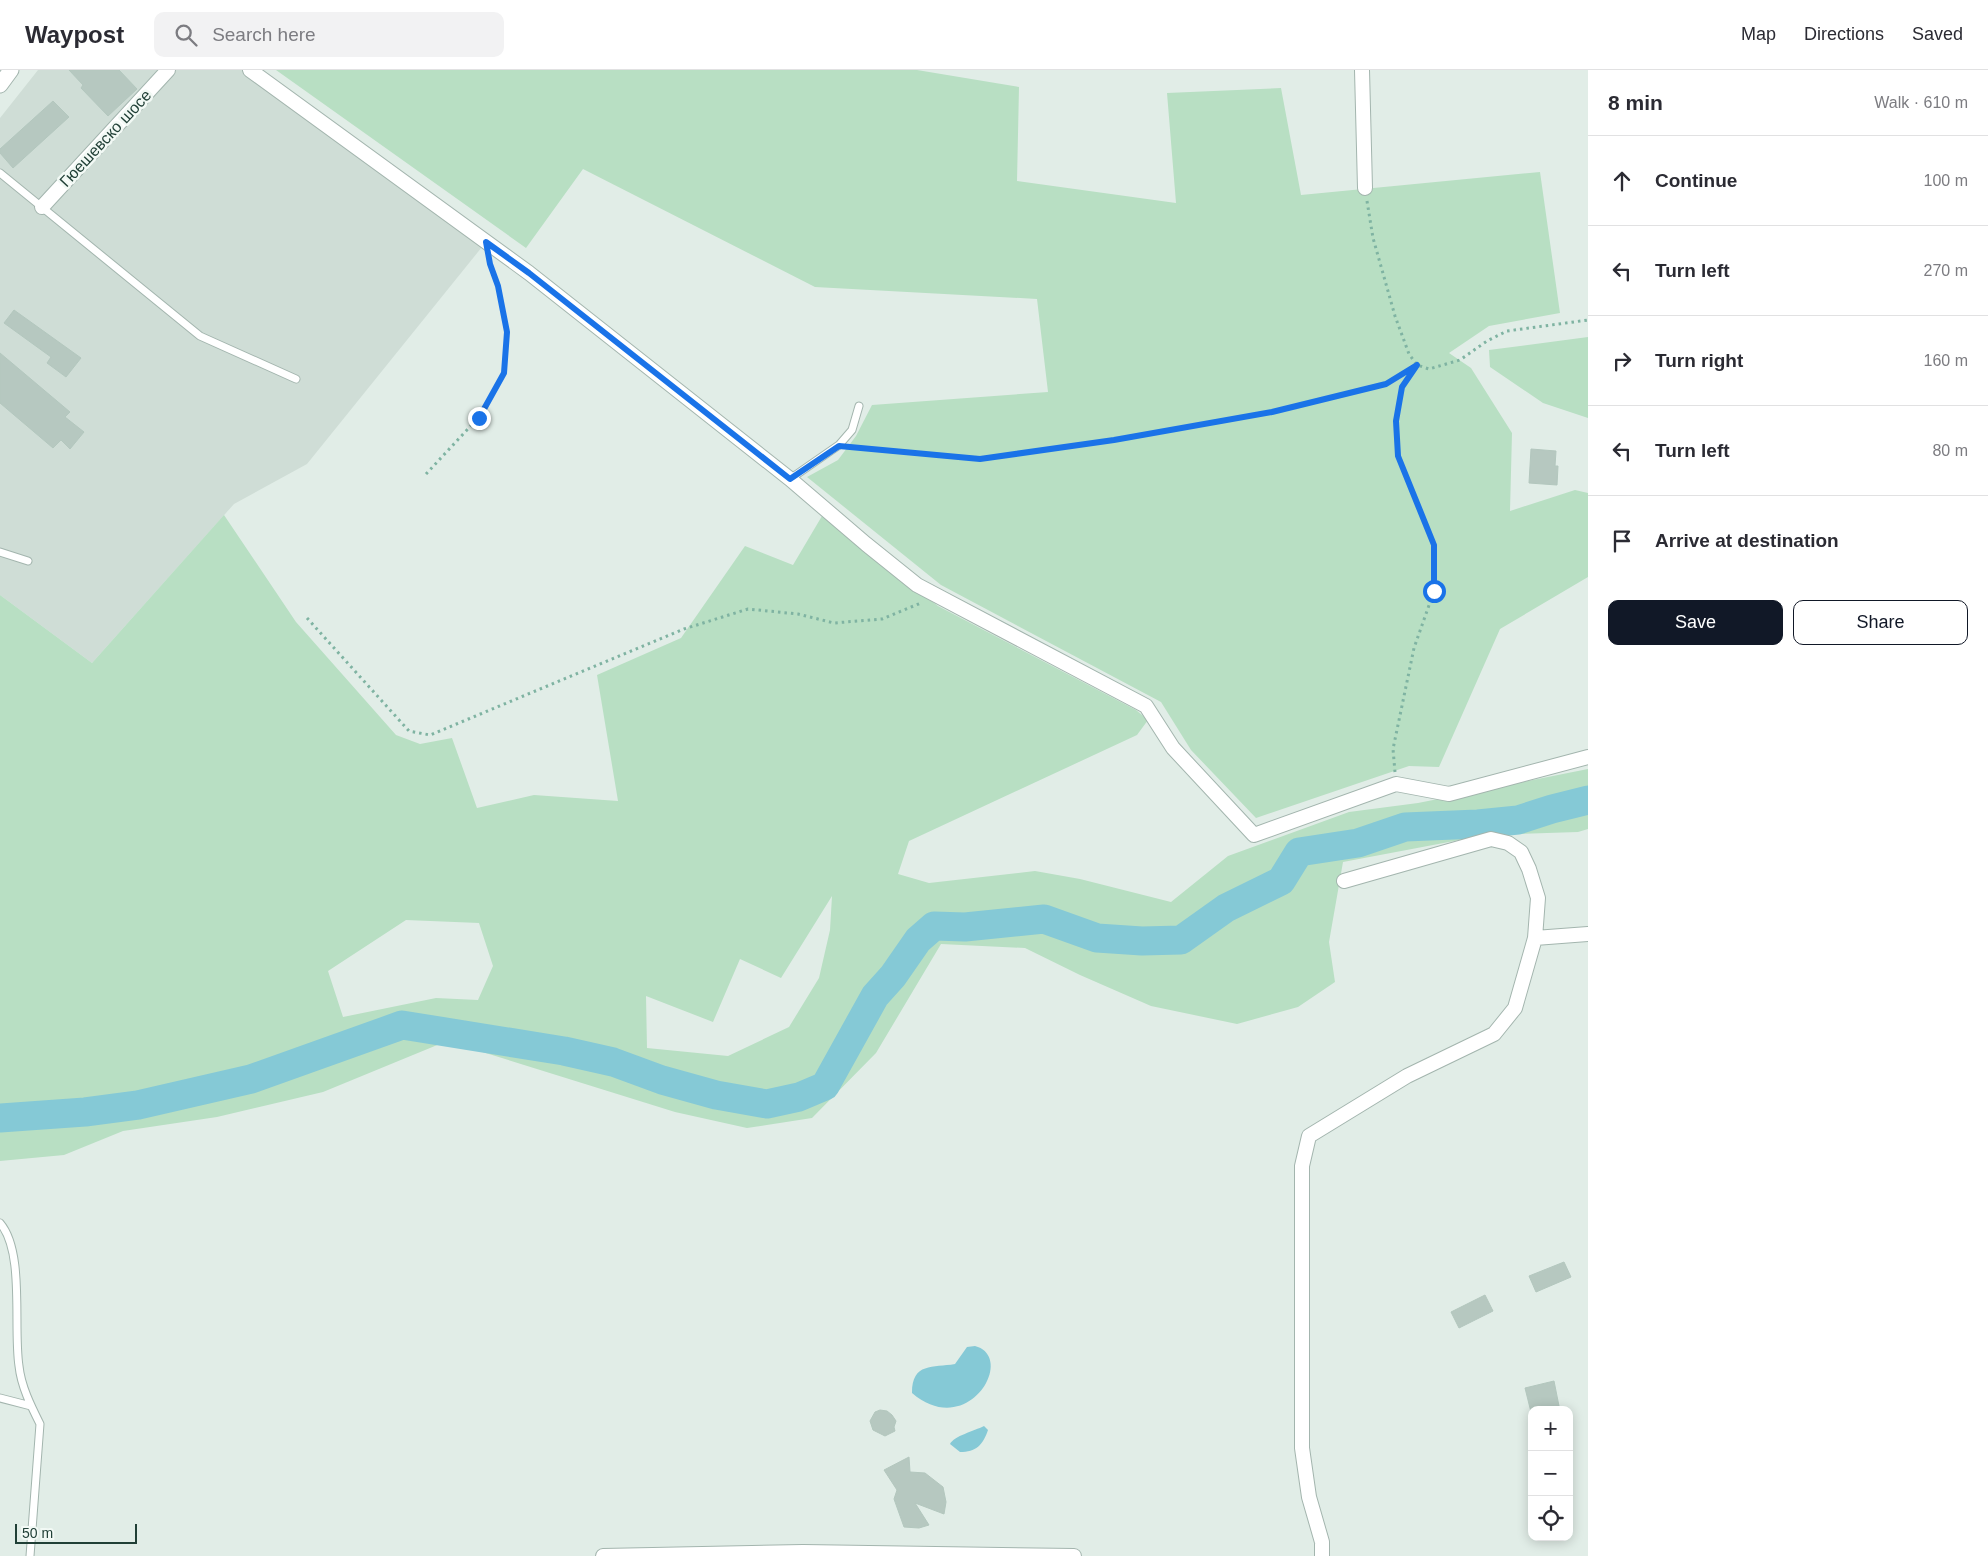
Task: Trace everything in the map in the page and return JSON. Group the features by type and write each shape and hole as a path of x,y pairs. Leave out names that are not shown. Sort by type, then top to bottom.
{"street":[{"path":"0,85 11,70"},
{"name":"Гюешевско шосе","path":"42,207 168,70"},
{"path":"250,70 529,273 790,479 917,585 1146,706 1173,748 1254,835 1396,784 1449,794 1588,757"},
{"path":"1362,70 1365,188"},
{"path":"1322,1556 1322,1542 1309,1496 1302,1448 1302,1166 1309,1136 1407,1076 1494,1034 1515,1008 1535,938 1538,898 1529,869 1520,852 1508,844 1491,839 1344,881"},
{"path":"1535,938 1588,934"},
{"path":"603,1556 803,1552 1074,1556"}],"lane":[{"path":"0,173 200,336 296,379"},
{"path":"790,479 839,446 852,430 858,406"},
{"path":"0,552 28,561"},
{"path":"0,1222 6,1229 15,1260 19,1368 31,1406 40,1424 30,1556"},
{"path":"0,1398 31,1406"}],"path":[{"path":"1365,188 1373,238 1395,316 1409,354 1417,365 1429,369 1460,360 1487,341 1507,331 1588,320"},
{"path":"426,474 479,418 504,373 507,332 498,286 490,264 486,242"},
{"path":"839,446 980,459 1114,440 1272,412 1386,384 1417,365"},
{"path":"1396,784 1393,749 1414,648 1434,591 1434,545 1398,456 1396,421 1402,387 1417,365"},
{"path":"307,618 408,731 430,735 684,629 748,610 798,614 834,623 882,619 937,596"}],"shaded area":[{"path":"38,70 250,70 486,242 307,464 234,504 92,663 0,595 0,118"}],"green space":[{"path":"276,70 917,70 1019,87 1017,181 1176,203 1167,93 1281,88 1301,195 1540,172 1560,313 1489,326 1449,353 1471,368 1512,433 1510,511 1575,490 1588,493 1588,577 1500,629 1439,767 1409,766 1256,818 1191,750 1161,702 941,585 807,477 838,460 856,436 872,405 1048,392 1037,299 815,287 583,169 526,248"},
{"path":"1588,337 1588,418 1543,403 1490,367 1489,350"},
{"path":"224,515 296,622 396,735 420,744 452,738 477,808 534,795 618,801 597,675 681,638 745,546 793,565 822,516 938,606 1136,710 1148,720 1137,735 909,841 898,874 929,883 1035,871 1080,879 1171,902 1228,856 1349,812 1418,803 1588,769 1588,829 1578,832 1486,835 1343,862 1329,942 1335,982 1298,1007 1237,1024 1151,1006 1080,975 1025,948 941,944 876,1053 812,1118 747,1128 675,1112 447,1041 323,1092 217,1117 123,1131 64,1155 0,1161 0,595 92,663","holes":["832,896 830,930 819,978 789,1027 728,1056 647,1048 646,996 713,1022 740,959 781,978","406,920 479,923 493,966 478,1000 436,998 343,1017 328,971"]}],"water":[{"path":"975,1346 987,1353 991,1365 988,1378 980,1392 968,1402 951,1407 933,1405 912,1393 913,1383 920,1371 925,1368 955,1364 967,1347"},
{"path":"984,1426 988,1430 981,1444 975,1449 960,1452 950,1444 960,1436"}],"building":[{"path":"69,70 119,70 137,89 108,116 81,88 83,85"},
{"path":"53,101 69,117 13,168 0,153 0,149"},
{"path":"14,310 81,358 66,377 47,363 51,357 4,323"},
{"path":"0,353 70,412 65,417 84,432 70,449 61,440 53,448 0,403"},
{"path":"1531,449 1556,451 1555,466 1558,466 1557,485 1529,483"},
{"path":"1564,1262 1571,1277 1536,1292 1529,1276"},
{"path":"1485,1295 1493,1311 1459,1328 1451,1312"},
{"path":"1554,1381 1559,1406 1530,1406 1525,1388"},
{"path":"880,1410 887,1411 896,1421 895,1431 885,1436 873,1430 870,1421 875,1412"},
{"path":"909,1457 910,1472 925,1473 943,1487 946,1502 944,1514 915,1503 929,1525 919,1528 904,1527 894,1499 897,1490 884,1470"}],"waterway":[{"path":"0,1118 85,1112 138,1105 251,1079 402,1025 564,1051 613,1062 662,1080 716,1095 767,1104 799,1097 825,1086 875,996 893,976 918,940 934,926 965,927 1044,919 1097,938 1142,941 1181,940 1226,908 1281,881 1299,852 1358,843 1405,827 1478,824 1518,820 1588,800"}],"route":[{"path":"479,418 504,373 507,332 498,286 490,264 486,242 529,273 790,479 839,446 980,459 1114,440 1272,412 1386,384 1417,365 1402,387 1396,421 1398,456 1419,503 1434,545 1434,591"}]}
